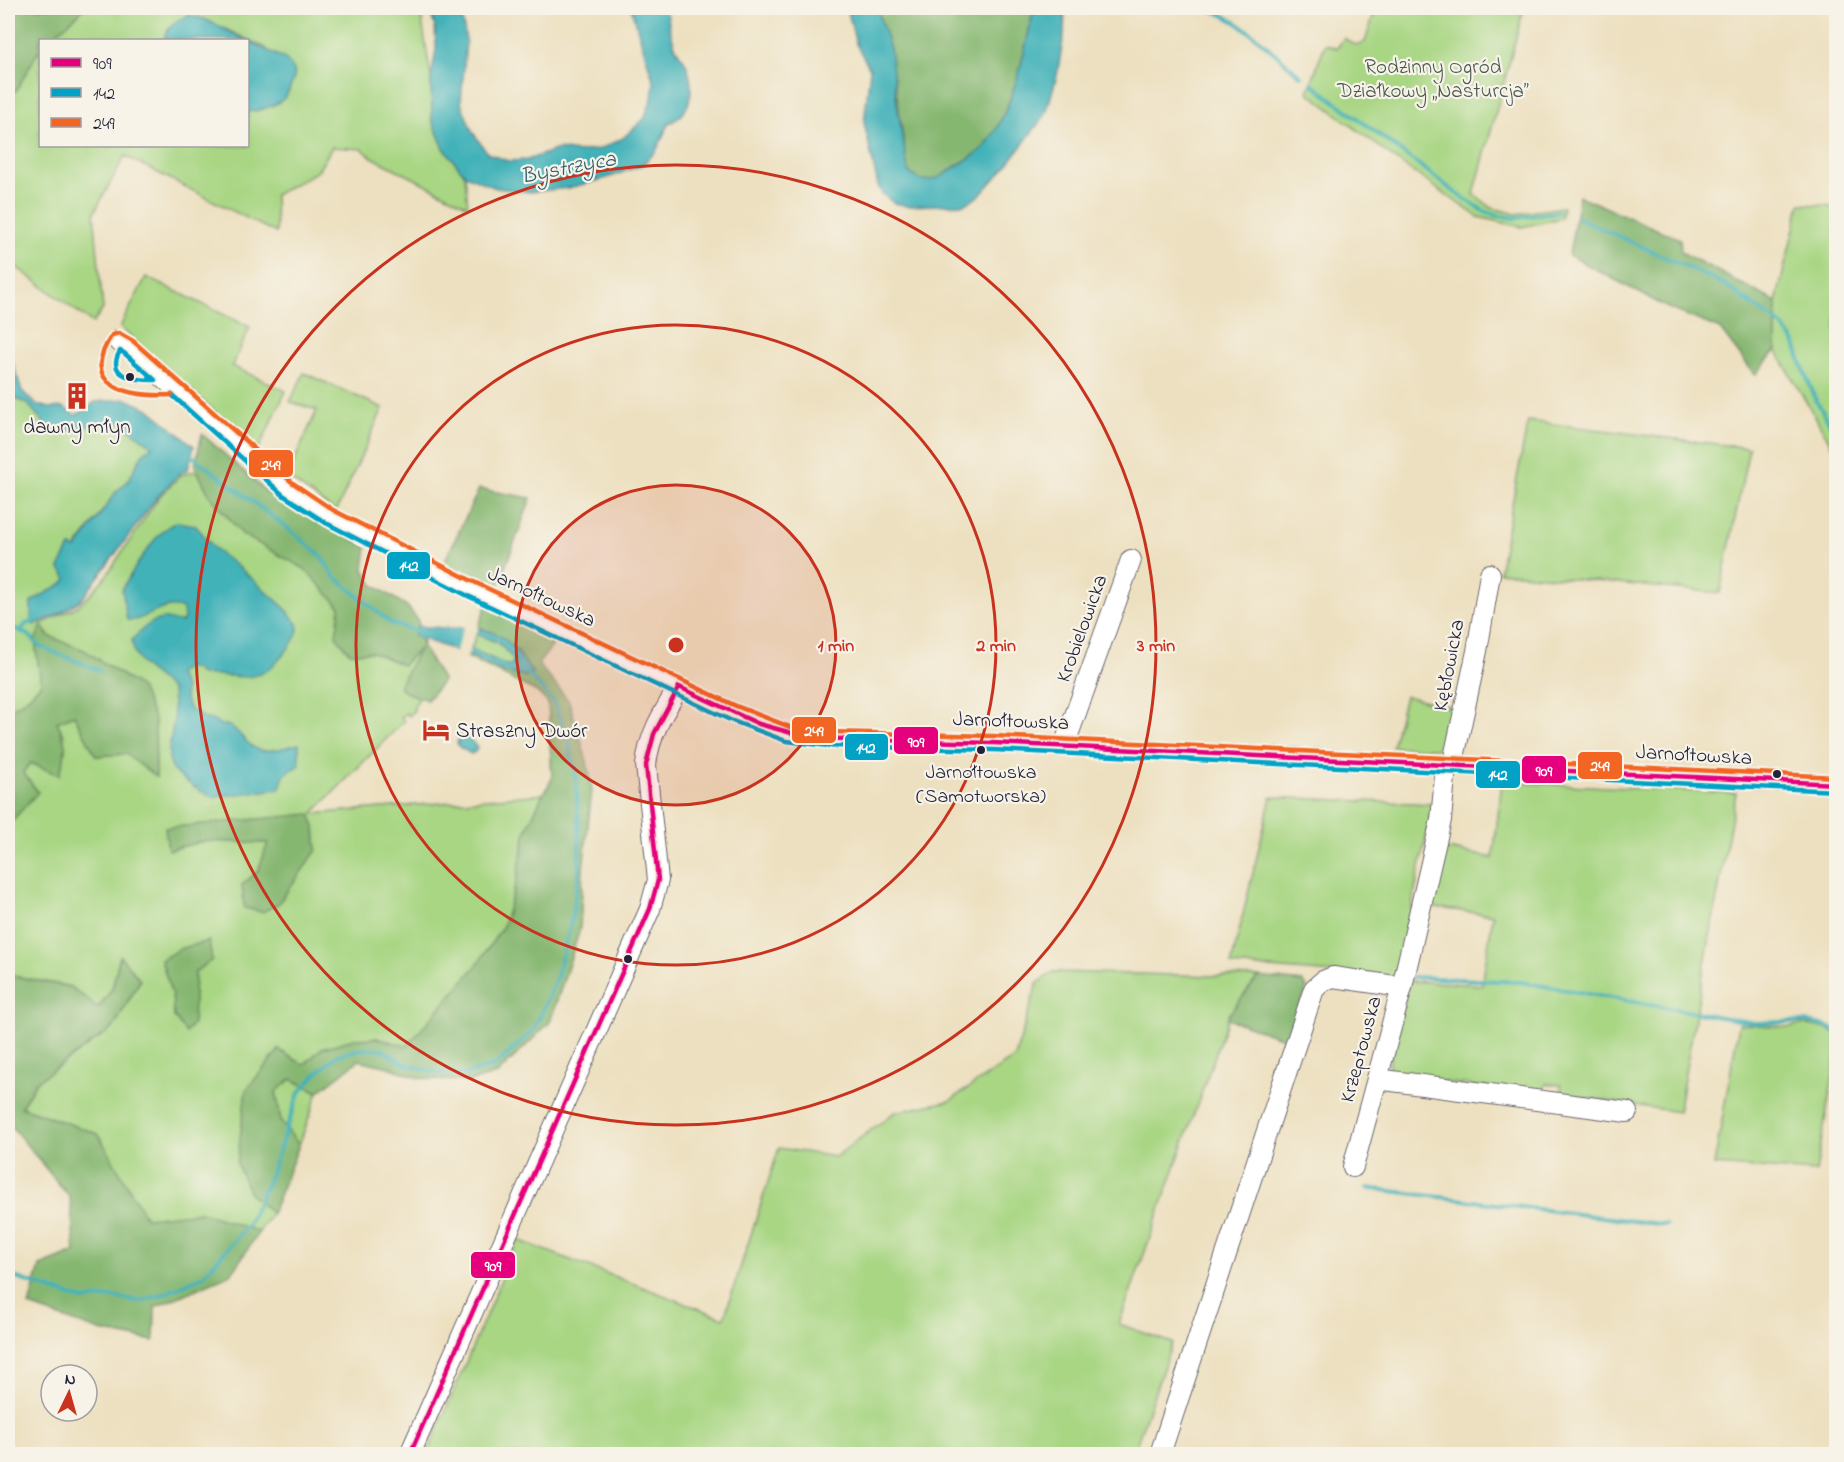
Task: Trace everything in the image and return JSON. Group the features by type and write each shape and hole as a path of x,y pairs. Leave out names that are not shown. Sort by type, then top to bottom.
{"street":[{"name":"Jarnołtowska","path":"117,340 162,376 288,489 328,516 471,589 766,727 788,734 810,738 1064,747 1836,784"},
{"name":"Krobielowicka","path":"1064,747 1131,560"},
{"name":"Kębłowicka","path":"1450,766 1455,753 1477,651 1490,574"},
{"path":"410,1455 540,1154 650,909 658,880 647,775 648,747 654,730 679,687"},
{"name":"Krzeptowska","path":"1353,1167 1402,987 1441,820 1450,766"},
{"path":"1160,1455 1314,989 1323,981 1334,977 1402,987"},
{"path":"1377,1079 1628,1112"}],"green space":[{"path":"8,8 420,8 431,78 432,120 444,148 465,175 468,206 372,157 362,149 332,147 318,171 275,195 276,233 125,156 94,213 103,309 93,323 8,261"},
{"path":"8,8 85,8 50,39 39,39 39,50 16,91 8,90"},
{"path":"877,8 1034,8 1016,82 1002,119 979,152 930,181 919,180 908,171 895,83"},
{"name":"Rodzinny Ogród Działkowy „Nasturcja”","path":"1376,8 1524,8 1474,194 1492,208 1516,214 1563,207 1561,218 1522,227 1478,217 1396,160 1308,92 1325,44 1337,48 1344,38 1355,45 1365,42"},
{"path":"1579,196 1680,239 1681,252 1776,302 1776,350 1755,375 1720,329 1666,307 1569,255"},
{"path":"1800,204 1836,206 1836,453 1776,350 1776,302"},
{"path":"146,277 250,327 232,366 286,391 258,450 120,327"},
{"path":"304,373 383,408 336,512 287,477 317,410 290,402"},
{"path":"8,395 28,404 49,429 57,434 97,424 120,422 152,446 142,455 128,481 116,492 75,549 71,547 65,582 31,602 42,624 76,607 89,596 106,576 159,497 181,475 195,471 384,625 423,642 419,698 414,710 409,716 406,713 401,718 404,721 312,814 543,794 526,831 516,883 504,926 477,965 407,1046 377,1038 322,1048 304,1065 279,1050 250,1194 272,1213 259,1232 201,1212 146,1219 98,1134 21,1107 36,1082 113,1028 140,981 120,956 112,989 98,1008 71,987 8,975 8,821 11,821 23,772 31,763 59,775 64,735 57,722 74,714 96,756 126,754 156,777 155,721 124,676 84,650 51,638 44,630 35,641 41,684 24,701 8,710","holes":["271,819 289,887 278,904 242,885 258,872 269,843 203,841 168,850"]},
{"path":"1528,421 1749,448 1720,593 1499,572"},
{"path":"202,434 270,495 291,502 367,547 364,569 373,585 407,606 418,621 422,646 443,681 427,700 405,692 399,686 420,648 403,665 372,652 350,653 336,636 340,607 305,569 243,535 209,495 195,466"},
{"path":"479,489 531,498 496,592 442,567"},
{"path":"486,606 556,641 538,664 569,701 587,761 592,790 583,869 580,929 550,1022 497,1074 470,1082 419,1078 389,1067 359,1060 318,1092 291,1079 276,1092 281,1122 299,1145 272,1213 250,1194 237,1164 246,1090 279,1050 304,1065 322,1048 354,1039 377,1038 407,1046 477,965 503,926 516,883 526,831 552,779 548,703 537,692 467,657 468,655 517,676 519,652 482,628 478,628"},
{"path":"42,625 47,635 84,650 141,688 155,721 156,777 126,754 96,756 74,715 57,722 65,748 59,775 31,763 23,772 38,792 11,822 8,821 8,710 24,701 41,684 35,641"},
{"path":"476,634 499,643 514,660 511,665 506,665 471,649"},
{"path":"1405,696 1457,708 1448,749 1392,747"},
{"path":"1502,782 1736,793 1678,1112 1562,1094 1561,1085 1546,1084 1541,1095 1393,1075 1388,1069 1409,981 1482,985 1493,915 1429,907 1442,848 1493,858"},
{"path":"1271,797 1433,804 1397,978 1231,965"},
{"path":"310,814 315,827 317,850 278,904 262,912 244,908 242,885 258,871 268,843 203,841 168,850 165,828"},
{"path":"209,941 212,960 195,972 193,1023 186,1033 174,1017 172,995 161,960 179,949"},
{"path":"120,956 140,980 113,1028 36,1082 21,1107 98,1134 146,1218 201,1212 259,1232 231,1274 155,1307 154,1341 100,1331 29,1306 40,1266 75,1252 70,1198 8,1122 8,975 71,987 98,1008 112,989"},
{"path":"1053,972 1258,977 1230,1013 1119,1324 1172,1343 1133,1454 427,1454 518,1240 724,1318 779,1148 835,1157 895,1112 949,1101 1015,1057 1037,984"},
{"path":"1258,977 1303,982 1307,987 1289,1040 1228,1019 1230,1013"},
{"path":"1739,1024 1790,1027 1808,1025 1836,1034 1836,1058 1816,1172 1714,1165"},
{"path":"292,1079 318,1092 299,1145 281,1122 276,1091"}],"water":[{"name":"Bystrzyca","path":"428,8 461,8 466,41 461,103 472,131 487,153 508,161 527,160 558,149 577,152 600,149 623,138 644,119 652,98 654,83 631,8 666,8 674,43 688,68 691,87 688,104 678,118 669,123 656,151 642,165 607,178 569,188 530,192 496,188 465,175 444,148 432,120 431,78 436,50 435,26"},
{"path":"847,8 877,8 890,49 908,171 922,180 932,180 974,156 982,149 1002,119 1016,82 1034,8 1065,8 1064,35 1057,75 1046,114 1004,169 979,196 965,204 906,206 894,203 883,195 878,186 864,123 870,69 856,44"},
{"path":"189,15 204,19 245,39 164,39 167,31 180,19"},
{"path":"249,41 285,59 295,72 286,96 258,110 249,112"},
{"path":"8,348 22,391 37,405 51,408 63,407 75,415 95,402 126,399 147,408 194,446 188,469 180,473 157,497 82,599 59,614 34,625 31,619 31,602 65,582 67,578 59,568 70,547 76,549 116,492 128,481 142,455 152,446 120,422 97,424 57,434 49,429 28,404 8,395"},
{"path":"177,522 195,525 217,551 286,609 299,626 293,641 282,657 260,674 247,677 201,675 195,669 187,667 178,674 185,688 185,698 190,710 222,726 224,724 230,726 254,748 268,751 299,744 299,765 285,774 279,789 214,797 198,790 199,788 195,788 173,771 169,759 174,719 172,691 141,663 132,640 147,626 161,619 182,622 183,609 168,607 141,618 127,620 122,589 154,541 169,526"},
{"path":"417,626 483,630 507,641 532,673 528,677 504,672 471,656 414,636","holes":["476,634 499,643 514,660 511,665 506,665 471,649"]},
{"path":"465,735 477,747 471,754 459,747 457,743 460,736"}],"pier":[{"path":"465,624 479,626 467,657 455,653"}],"waterway":[{"path":"1206,8 1220,13 1245,28 1301,76"},
{"path":"1312,84 1456,193 1482,210 1498,216 1515,218 1559,212"},
{"path":"1578,218 1722,283 1781,325 1794,341 1817,402 1836,433"},
{"path":"188,453 320,555 334,576 392,624 420,632"},
{"path":"20,631 26,624 33,622"},
{"path":"8,625 30,636 39,646 100,671"},
{"path":"8,1275 83,1300 111,1297 140,1301 164,1294 203,1276 248,1225 270,1176 299,1093 338,1055 361,1049 381,1049 405,1064 438,1073 464,1075 496,1065 534,1030 556,979 571,923 579,873 579,831 576,778 568,739 553,701 527,673"},
{"path":"1413,977 1521,982 1755,1023 1807,1022 1836,1031"},
{"path":"1367,1188 1666,1225"}],"transit line":[{"name":"249","path":"172,395 125,391 104,377 101,367 103,353 112,335 119,333 133,341 293,483 333,510 474,582 736,706 790,727 830,732 993,736 1836,777"},
{"name":"142","path":"120,351 124,353 155,380 132,378 119,372 116,360 120,351"},
{"name":"142","path":"172,395 283,495 326,523 468,596 730,720 786,741 829,746 993,750 1836,791"},
{"name":"909","path":"679,687 759,724 810,738 993,743 1836,784"},
{"name":"909","path":"410,1454 650,909 658,880 646,765 654,734 679,687"}],"place":[{"name":"dawny młyn","path":"77,396"},
{"name":"Straszny Dwór","path":"436,730"},
{"name":"Jarnołtowska (Samotworska)","path":"981,750"}]}
